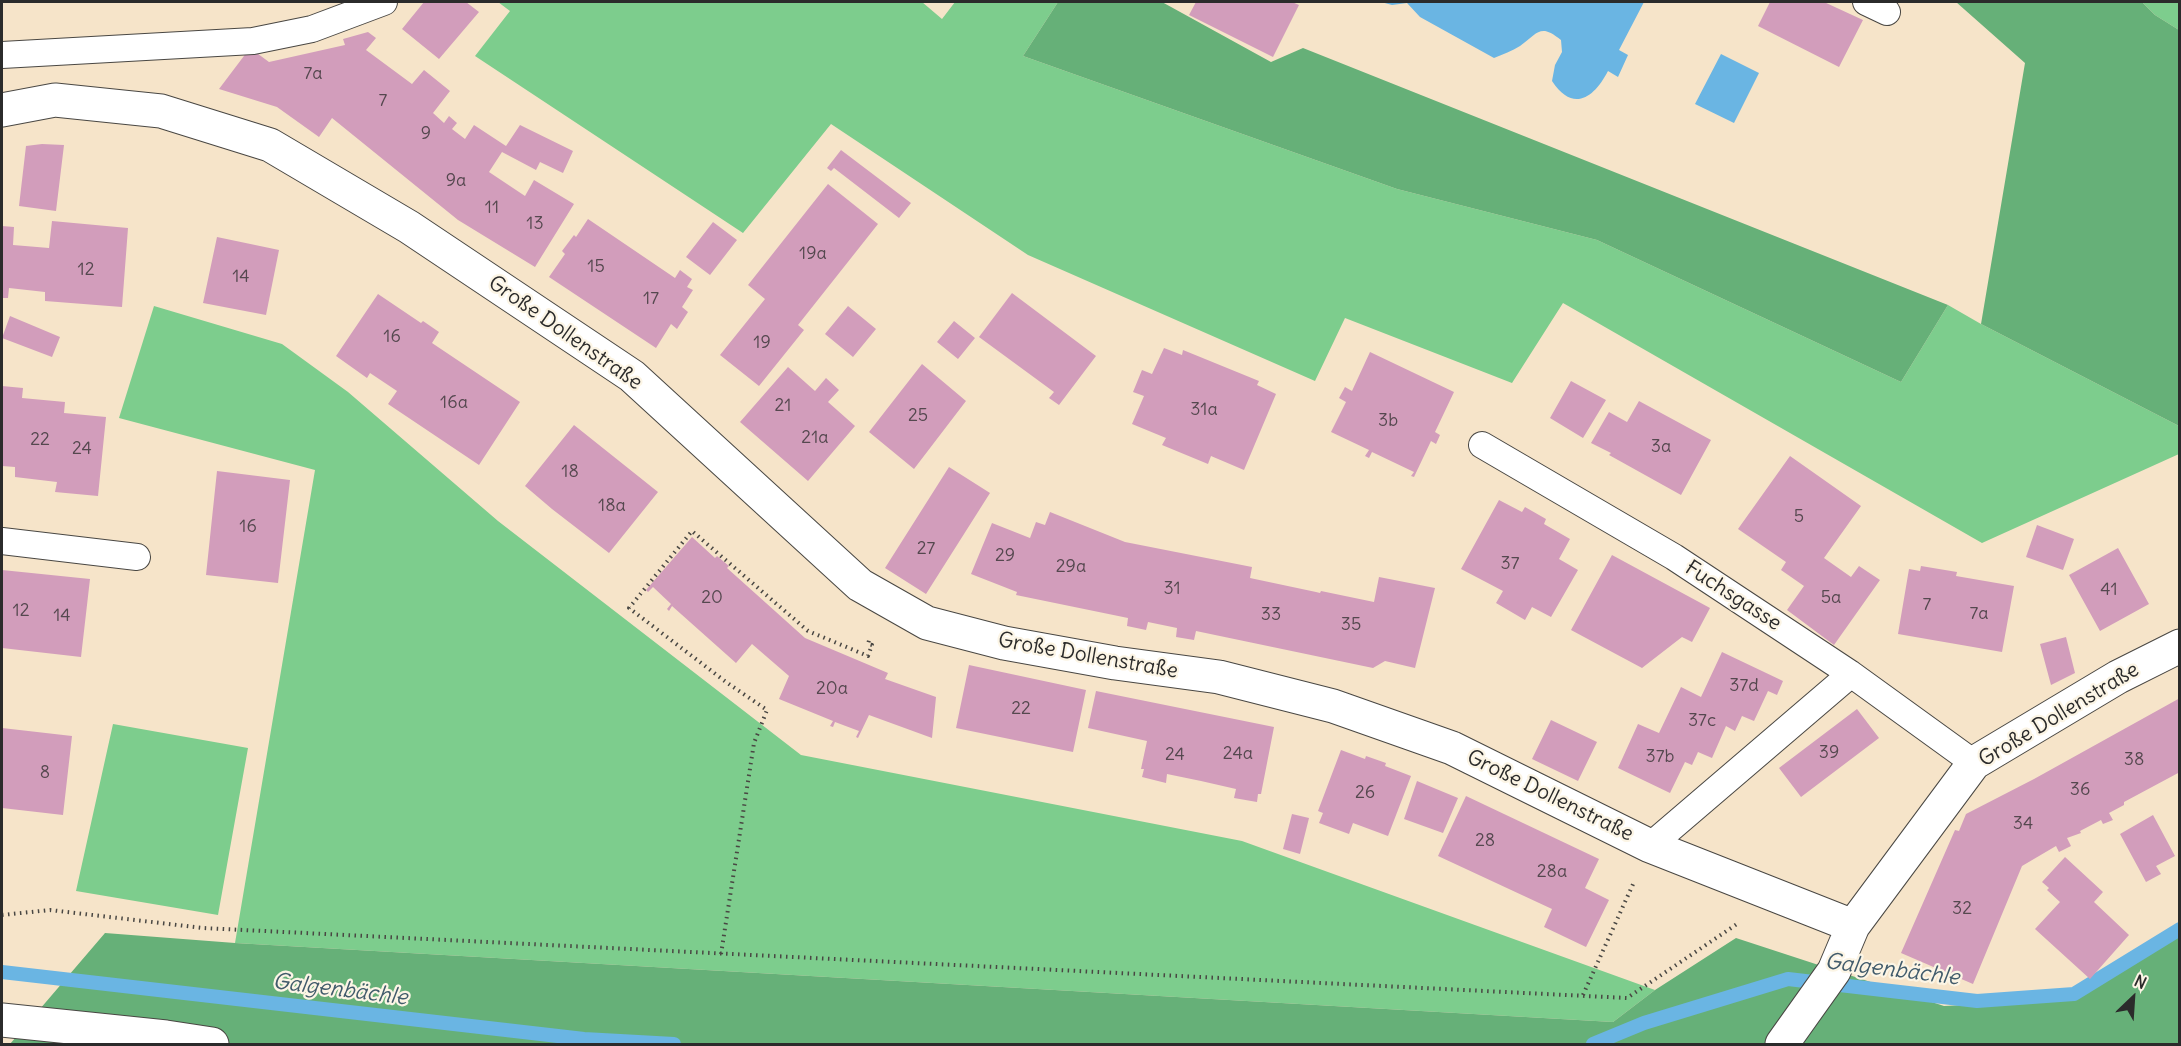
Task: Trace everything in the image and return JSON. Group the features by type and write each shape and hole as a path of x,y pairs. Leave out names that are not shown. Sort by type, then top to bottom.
{"street":[{"name":"Große Dollenstraße","path":"2,110 55,100 161,111 270,146 409,227 632,376 860,585 927,623 1004,643 1115,663 1220,677 1333,706 1452,747 1650,846 1853,926 1974,764 2118,677 2180,646"},
{"path":"1782,1044 1834,971 1853,926"},
{"path":"2,1020 165,1036 212,1044"}],"lane":[{"path":"2,55 253,41 312,29 384,2"},
{"name":"Fuchsgasse","path":"1482,445 1674,557 1851,674 1974,764"},
{"path":"2,541 137,557"},
{"path":"1650,846 1851,674"}],"path":[{"path":"721,954 754,743 767,711 629,608 692,531 808,631 868,656 872,645 868,644 873,629"},
{"path":"1582,996 1650,846"},
{"path":"2,915 50,910 203,928 1627,998 1740,922"}],"green space":[{"path":"498,2 922,2 942,19 955,2 1058,2 1023,56 1397,189 1597,240 1901,382 1948,305 2179,426 2179,454 1982,543 1563,303 1512,383 1345,318 1315,381 1028,255 831,124 743,233 475,56 510,11"},
{"path":"1058,2 1162,2 1271,62 1303,48 1948,305 1901,382 1597,240 1397,189 1023,56"},
{"path":"1956,2 2142,2 2155,15 2179,30 2179,426 1981,324 2025,63"},
{"path":"2142,2 2179,2 2179,30 2155,15"},
{"path":"154,306 282,344 348,392 498,521 801,755 1242,841 1655,990 1613,1022 235,943 315,470 119,418"},
{"path":"113,724 248,748 218,915 76,891"},
{"path":"105,933 235,943 1613,1022 1655,990 1736,938 1944,1006 2074,1000 2179,935 2179,1044 10,1044"}],"water":[{"path":"1381,2 1644,2 1619,50 1628,55 1618,77 1608,71 1590,94 1575,99 1560,91 1552,81 1555,65 1562,52 1561,40 1548,32 1539,32 1517,48 1494,58 1420,17 1407,3 1392,5"},
{"path":"1721,54 1759,73 1734,123 1695,104"}],"building":[{"path":"424,2 466,2 479,12 439,59 402,29"},
{"path":"1196,2 1292,2 1299,5 1273,57 1189,15"},
{"path":"1770,2 1824,2 1863,20 1839,67 1758,26"},
{"path":"368,32 376,38 366,50 412,84 424,70 450,91 433,113 444,123 449,116 457,123 452,129 465,139 474,125 506,146 520,125 573,151 563,173 540,162 536,170 502,152 489,172 525,196 534,180 574,204 535,267 458,220 332,118 319,137 277,107 219,89 250,48 269,62 345,45 343,39"},
{"path":"64,145 56,211 19,206 26,146"},
{"path":"841,150 911,203 899,218 834,168 831,171 827,168"},
{"path":"828,184 878,224 798,325 804,330 759,386 720,355 765,299 748,285"},
{"path":"588,219 675,278 680,270 692,279 687,287 693,290 682,307 688,312 677,329 671,324 656,348 549,277 565,254 562,251 574,235 576,237"},
{"path":"52,221 128,228 122,307 45,301 45,292 9,288 8,298 2,298 2,226 14,227 13,245 49,248"},
{"path":"713,222 737,240 710,275 686,257"},
{"path":"217,237 279,250 266,315 203,303"},
{"path":"1012,293 1096,356 1059,405 1049,398 1054,392 979,337"},
{"path":"378,294 421,323 423,321 439,332 432,343 520,402 479,465 388,404 397,391 370,373 367,378 336,356"},
{"path":"848,306 876,329 853,357 825,334"},
{"path":"10,316 60,337 52,357 2,338"},
{"path":"954,321 975,338 958,359 937,342"},
{"path":"1164,348 1182,355 1183,350 1259,381 1257,385 1276,394 1244,470 1211,456 1208,464 1162,445 1166,438 1132,424 1144,396 1133,392 1142,370 1152,374"},
{"path":"1370,352 1454,392 1435,432 1440,435 1436,444 1431,441 1414,477 1411,476 1414,472 1372,452 1369,458 1365,456 1369,450 1331,432 1346,402 1339,398 1345,387 1352,391"},
{"path":"922,364 966,401 914,469 869,432"},
{"path":"788,367 815,391 826,378 839,390 828,402 855,426 808,481 740,422"},
{"path":"1571,381 1606,400 1583,438 1550,418"},
{"path":"2,386 23,388 22,398 65,402 64,413 106,417 98,496 55,492 57,482 15,477 15,467 2,466"},
{"path":"1639,401 1711,440 1681,495 1591,443 1609,412 1627,422"},
{"path":"574,425 658,492 609,553 525,486"},
{"path":"1790,456 1861,506 1824,558 1851,577 1859,566 1880,580 1834,645 1787,610 1804,586 1781,570 1786,562 1738,529"},
{"path":"949,467 990,493 926,594 885,568"},
{"path":"217,471 290,480 278,583 206,575"},
{"path":"1499,500 1522,512 1525,507 1546,519 1544,524 1570,539 1559,559 1578,570 1551,617 1532,607 1525,620 1496,603 1503,591 1461,569"},
{"path":"1050,512 1125,542 1252,567 1250,578 1320,593 1321,591 1374,602 1379,577 1435,588 1415,668 1385,661 1373,668 1196,631 1194,640 1176,637 1177,628 1148,622 1146,630 1127,626 1128,618 1016,595 1017,592 971,574 992,523 1030,538 1036,522 1045,525"},
{"path":"2037,525 2074,539 2063,570 2026,557"},
{"path":"692,537 715,558 717,556 729,566 727,568 805,638 888,673 885,679 936,697 932,738 869,715 858,738 856,737 859,731 835,722 833,727 830,726 833,721 779,699 789,676 752,644 736,663 672,606 669,611 667,609 671,604 653,587 648,592 646,590"},
{"path":"2118,548 2149,604 2100,631 2069,575"},
{"path":"1612,555 1710,608 1692,642 1682,637 1642,668 1571,630"},
{"path":"1921,566 1957,572 1956,576 2014,586 2002,652 1898,634 1909,569 1920,571"},
{"path":"2,570 90,579 81,657 2,648"},
{"path":"2066,637 2075,673 2051,685 2040,644"},
{"path":"1722,652 1783,681 1777,695 1768,691 1754,721 1742,716 1735,731 1726,726 1712,758 1698,752 1692,765 1685,762 1670,793 1618,768 1638,724 1659,733 1681,687 1701,697"},
{"path":"969,665 1086,690 1073,752 956,728"},
{"path":"1096,691 1274,727 1261,794 1258,794 1257,802 1234,798 1236,789 1201,781 1167,774 1166,783 1142,777 1144,769 1141,769 1147,741 1088,728"},
{"path":"2180,698 2180,772 2124,802 2124,805 2109,813 2113,820 2103,824 2101,820 2080,831 2081,833 2067,838 2071,846 2059,852 2056,846 2022,866 1973,984 1901,953 1955,830 1959,831 1966,814"},
{"path":"1857,709 1879,738 1801,797 1779,768"},
{"path":"1551,720 1597,742 1578,781 1532,759"},
{"path":"2,728 72,736 63,815 2,808"},
{"path":"1341,750 1365,759 1366,756 1386,763 1385,766 1411,776 1388,836 1353,823 1349,834 1319,823 1323,813 1318,811"},
{"path":"1417,781 1458,798 1443,833 1404,819"},
{"path":"1466,796 1599,859 1585,888 1609,900 1586,947 1544,927 1552,909 1438,856"},
{"path":"1292,814 1309,818 1300,854 1283,849"},
{"path":"2153,815 2175,856 2156,866 2161,874 2146,882 2120,834"},
{"path":"2065,857 2103,892 2094,902 2129,935 2090,979 2035,929 2060,902 2042,882"}],"waterway":[{"name":"Galgenbächle","path":"1593,1044 1644,1023 1788,979 1977,1001 2074,994 2180,929"},
{"name":"Galgenbächle","path":"2,972 584,1039 674,1044"}]}
